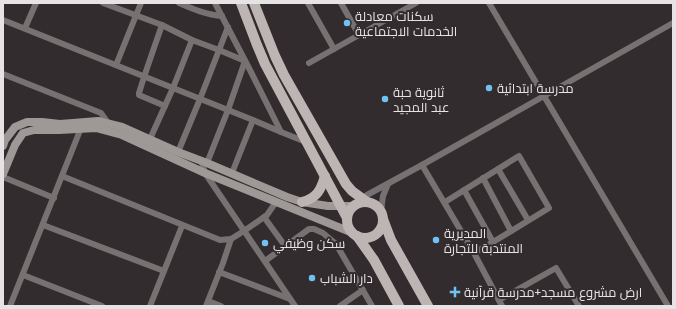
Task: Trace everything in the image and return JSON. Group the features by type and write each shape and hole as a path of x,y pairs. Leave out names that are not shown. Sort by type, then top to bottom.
{"main road":[{"path":"241,3 256,45 265,64 347,218"},
{"path":"254,3 272,50 284,75 346,184 359,203"},
{"path":"3,146 6,140 6,133 27,122 60,124 98,121 122,127 178,152 204,161 302,202 340,206 359,203 372,203 377,206 382,214 391,240 428,306"},
{"path":"3,174 15,145 23,133 34,130 96,128 122,136 205,173 363,238 373,236 378,232 383,223 382,214"},
{"path":"302,202 314,197 322,187 325,176"},
{"path":"359,203 350,209 347,224 349,229 374,260 399,306"}],"street":[{"path":"25,28 36,3"},
{"path":"106,3 245,61"},
{"path":"116,65 141,3"},
{"path":"179,3 213,16 222,16"},
{"path":"215,3 281,132"},
{"path":"308,3 334,49"},
{"path":"341,3 359,35"},
{"path":"309,63 416,3"},
{"path":"489,3 668,306"},
{"path":"3,20 307,142"},
{"path":"359,203 388,184 673,23"},
{"path":"162,26 148,62 139,95 165,106"},
{"path":"178,152 228,28"},
{"path":"150,139 173,88 192,40"},
{"path":"245,61 228,110 204,161 205,173 295,306"},
{"path":"3,74 101,113 108,123"},
{"path":"232,173 253,120"},
{"path":"10,306 82,128"},
{"path":"445,202 519,156 548,208 474,253"},
{"path":"422,165 474,253 502,306"},
{"path":"498,169 528,220"},
{"path":"62,176 182,226 220,240 231,239 264,218 276,202"},
{"path":"3,177 54,198"},
{"path":"483,178 510,231"},
{"path":"382,214 383,196 388,184"},
{"path":"464,190 493,242"},
{"path":"264,218 285,246"},
{"path":"43,224 164,271"},
{"path":"150,306 182,226"},
{"path":"265,262 309,229 322,232 336,244 372,306"},
{"path":"221,306 207,303 231,239"},
{"path":"498,300 556,268 578,306"},
{"path":"219,272 290,299"},
{"path":"23,275 90,304 102,306"},
{"path":"340,306 363,290"}],"place":[{"name":"سكنات معادلة الخدمات الاجتماعية","path":"347,23"},
{"name":"مدرسة ابتدائية","path":"489,88"},
{"name":"ثانوية حبة عبد المجيد","path":"385,99"},
{"name":"المديرية المنتدبة للتجارة","path":"436,240"},
{"name":"سكن وظيفي","path":"265,243"},
{"name":"دار الشباب","path":"312,278"},
{"name":"ارض مشروع مسجد+مدرسة قرآنية","path":"455,292"}]}
